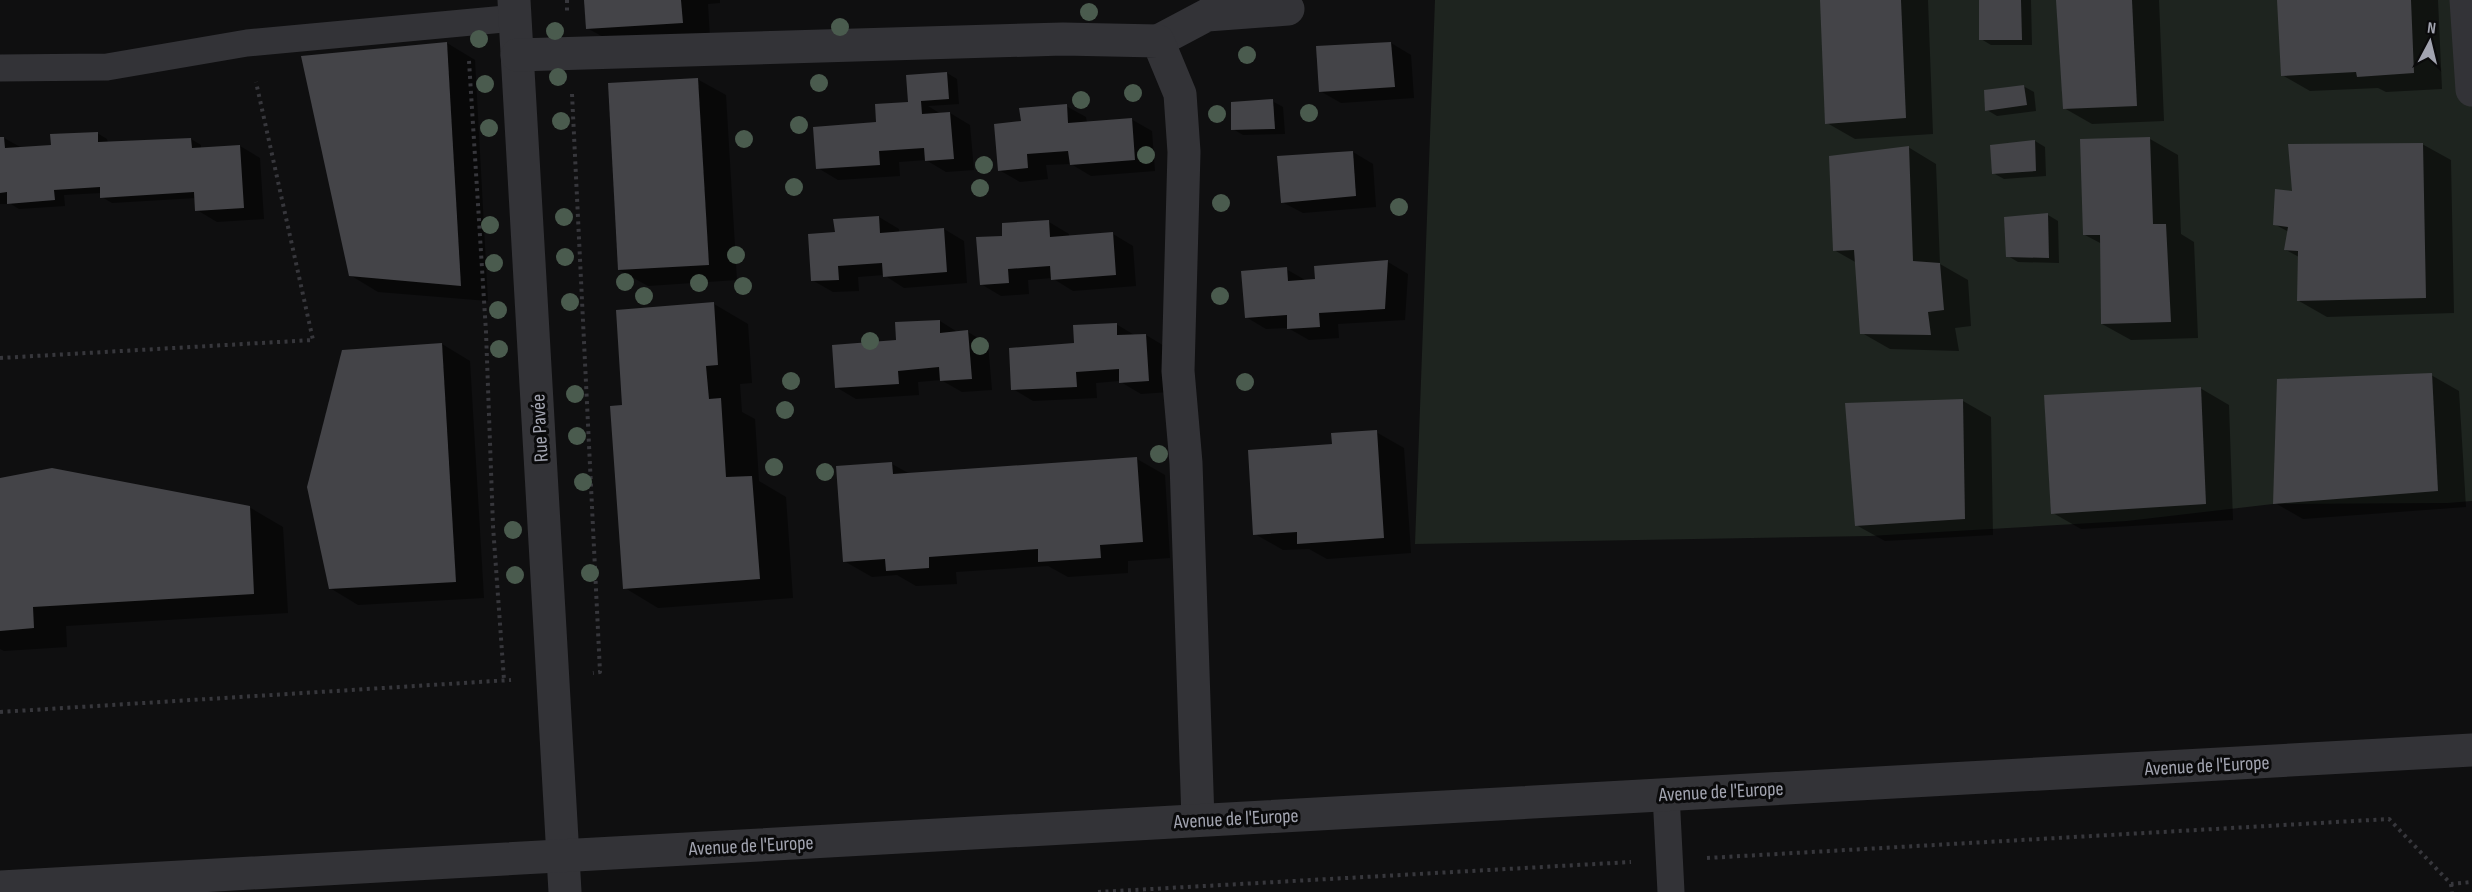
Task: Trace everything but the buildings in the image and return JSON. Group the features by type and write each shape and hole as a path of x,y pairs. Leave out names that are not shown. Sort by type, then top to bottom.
{"street":[{"path":"2466,0 2472,90"},
{"name":"Rue Pavée","path":"514,9 565,892"},
{"path":"517,55 1063,39 1158,41 1208,15 1288,9"},
{"path":"1158,41 1180,94 1184,152 1178,371 1186,463 1198,820"},
{"name":"Avenue de l'Europe","path":"0,887 2472,750"}],"lane":[{"path":"0,68 107,67 247,43 467,22 514,9"},
{"path":"1666,794 1671,892"}],"path":[{"path":"0,712 553,678 600,672 567,0"},
{"path":"467,22 486,332 493,526 504,681"},
{"path":"0,358 313,340 247,43"},
{"path":"1098,892 2389,819 2451,884 2452,892"},
{"path":"2451,884 2472,882"}],"shaded area":[{"path":"1435,0 2472,0 2472,501 2273,504 2127,521 1870,536 1415,544"}]}
